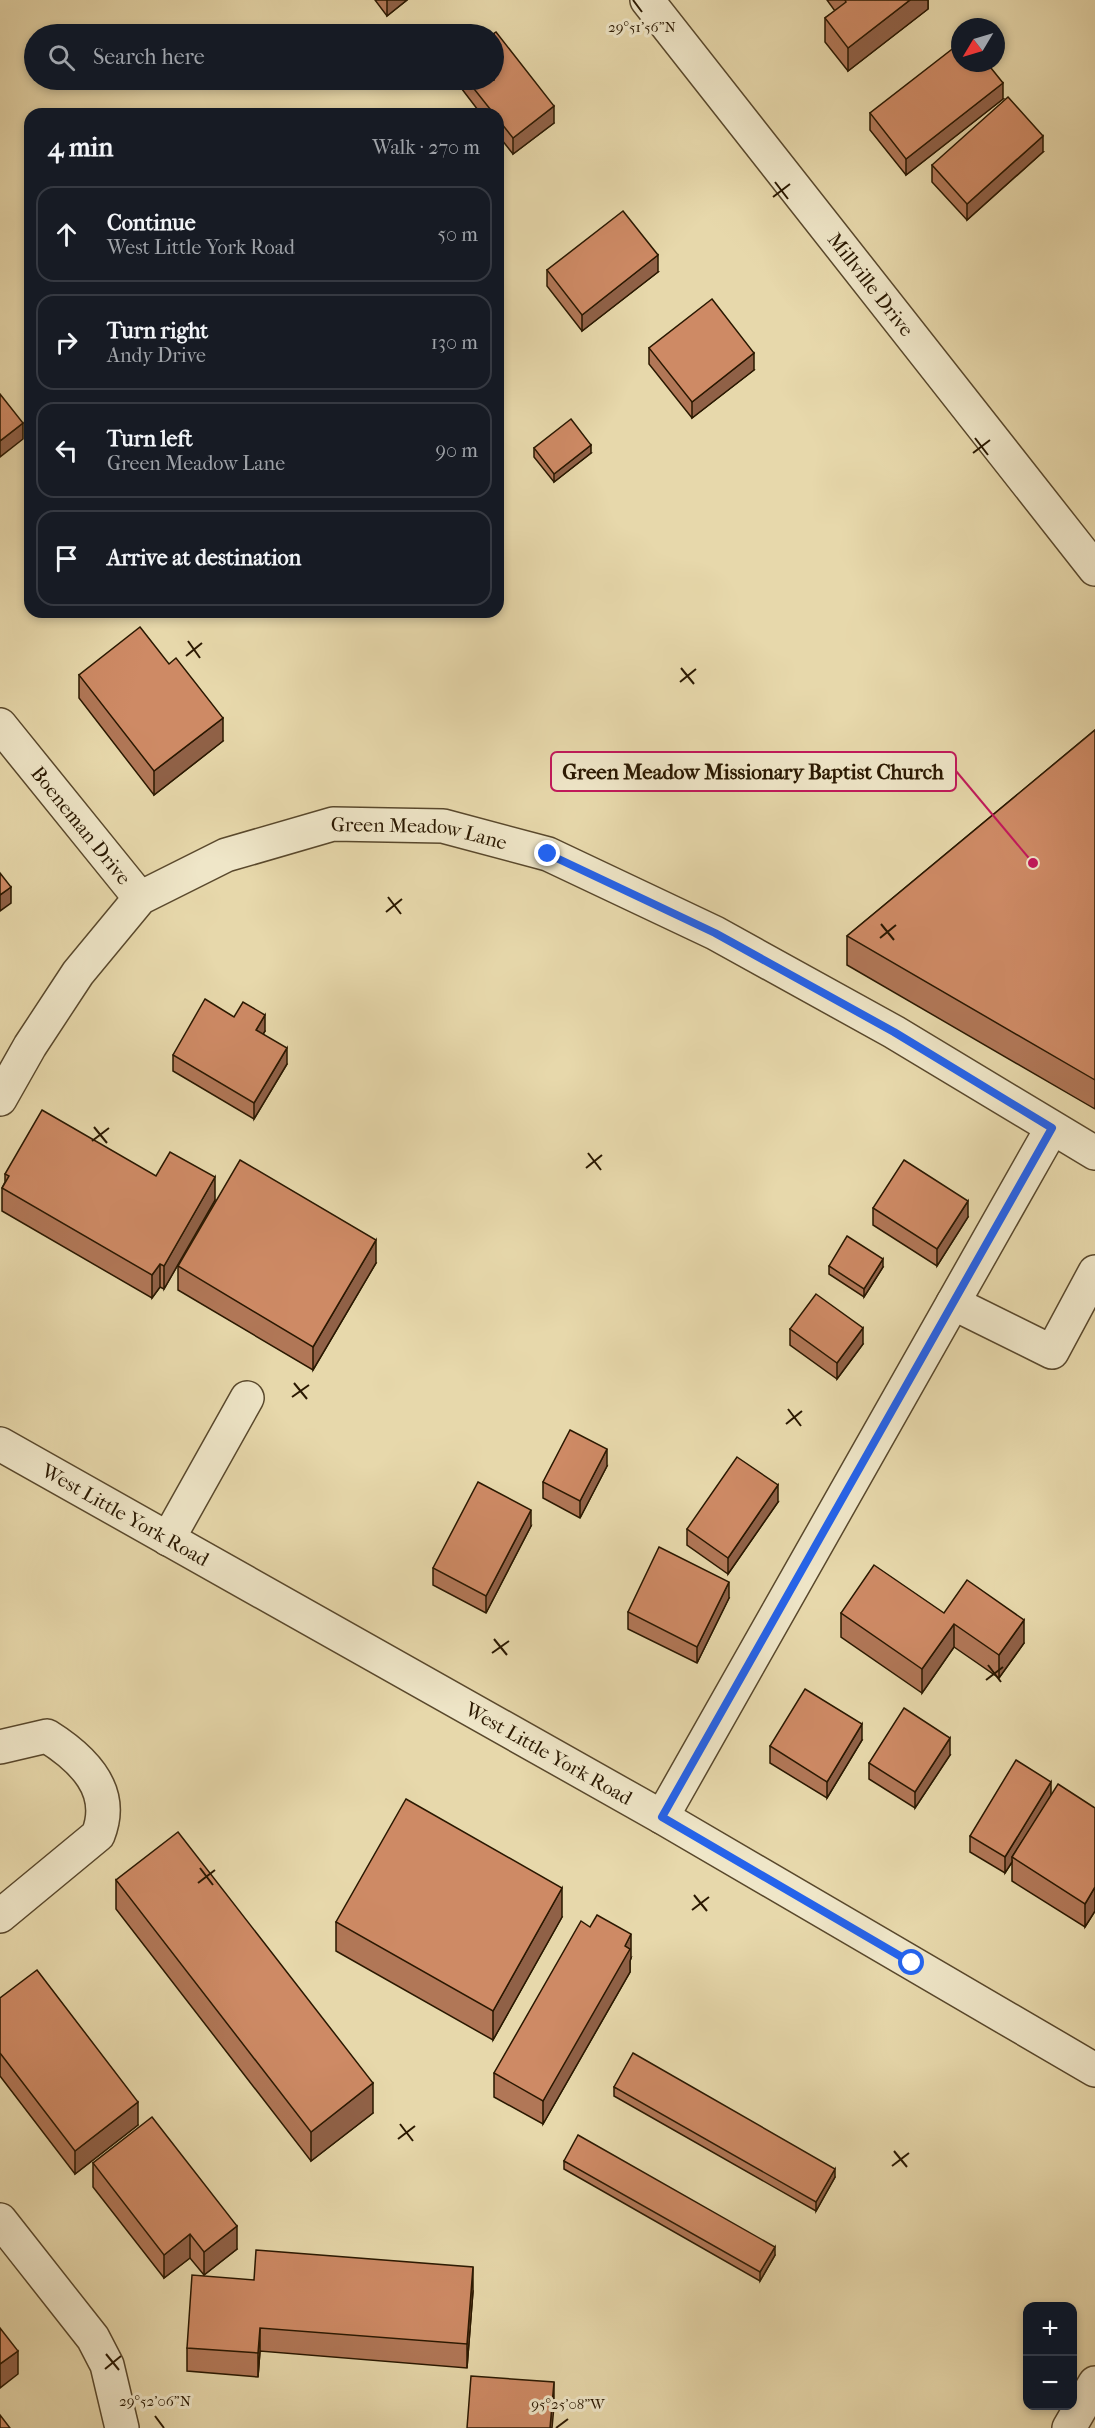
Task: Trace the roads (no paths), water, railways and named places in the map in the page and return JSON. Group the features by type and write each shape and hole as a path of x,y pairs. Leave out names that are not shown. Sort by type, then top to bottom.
{"street":[{"name":"Millville Drive","path":"647,0 1095,568"},
{"name":"Boeneman Drive","path":"0,725 140,898"},
{"name":"Green Meadow Lane","path":"0,1099 30,1046 78,973 140,898 226,855 333,824 443,826 548,854 715,933 894,1032 1095,1153"},
{"path":"662,1817 1052,1128"},
{"path":"953,1303 1052,1352 1095,1272"},
{"path":"168,1539 247,1398"},
{"name":"West Little York Road","path":"0,1444 662,1817 1095,2070"},
{"path":"0,1747 47,1736 66,1748 90,1772 99,1788 104,1821 98,1835 83,1849 0,1916"},
{"path":"0,2220 93,2338 106,2365 122,2428"},
{"path":"1070,2428 1095,2383"}],"place":[{"name":"Green Meadow Missionary Baptist Church","path":"1033,863"}]}
